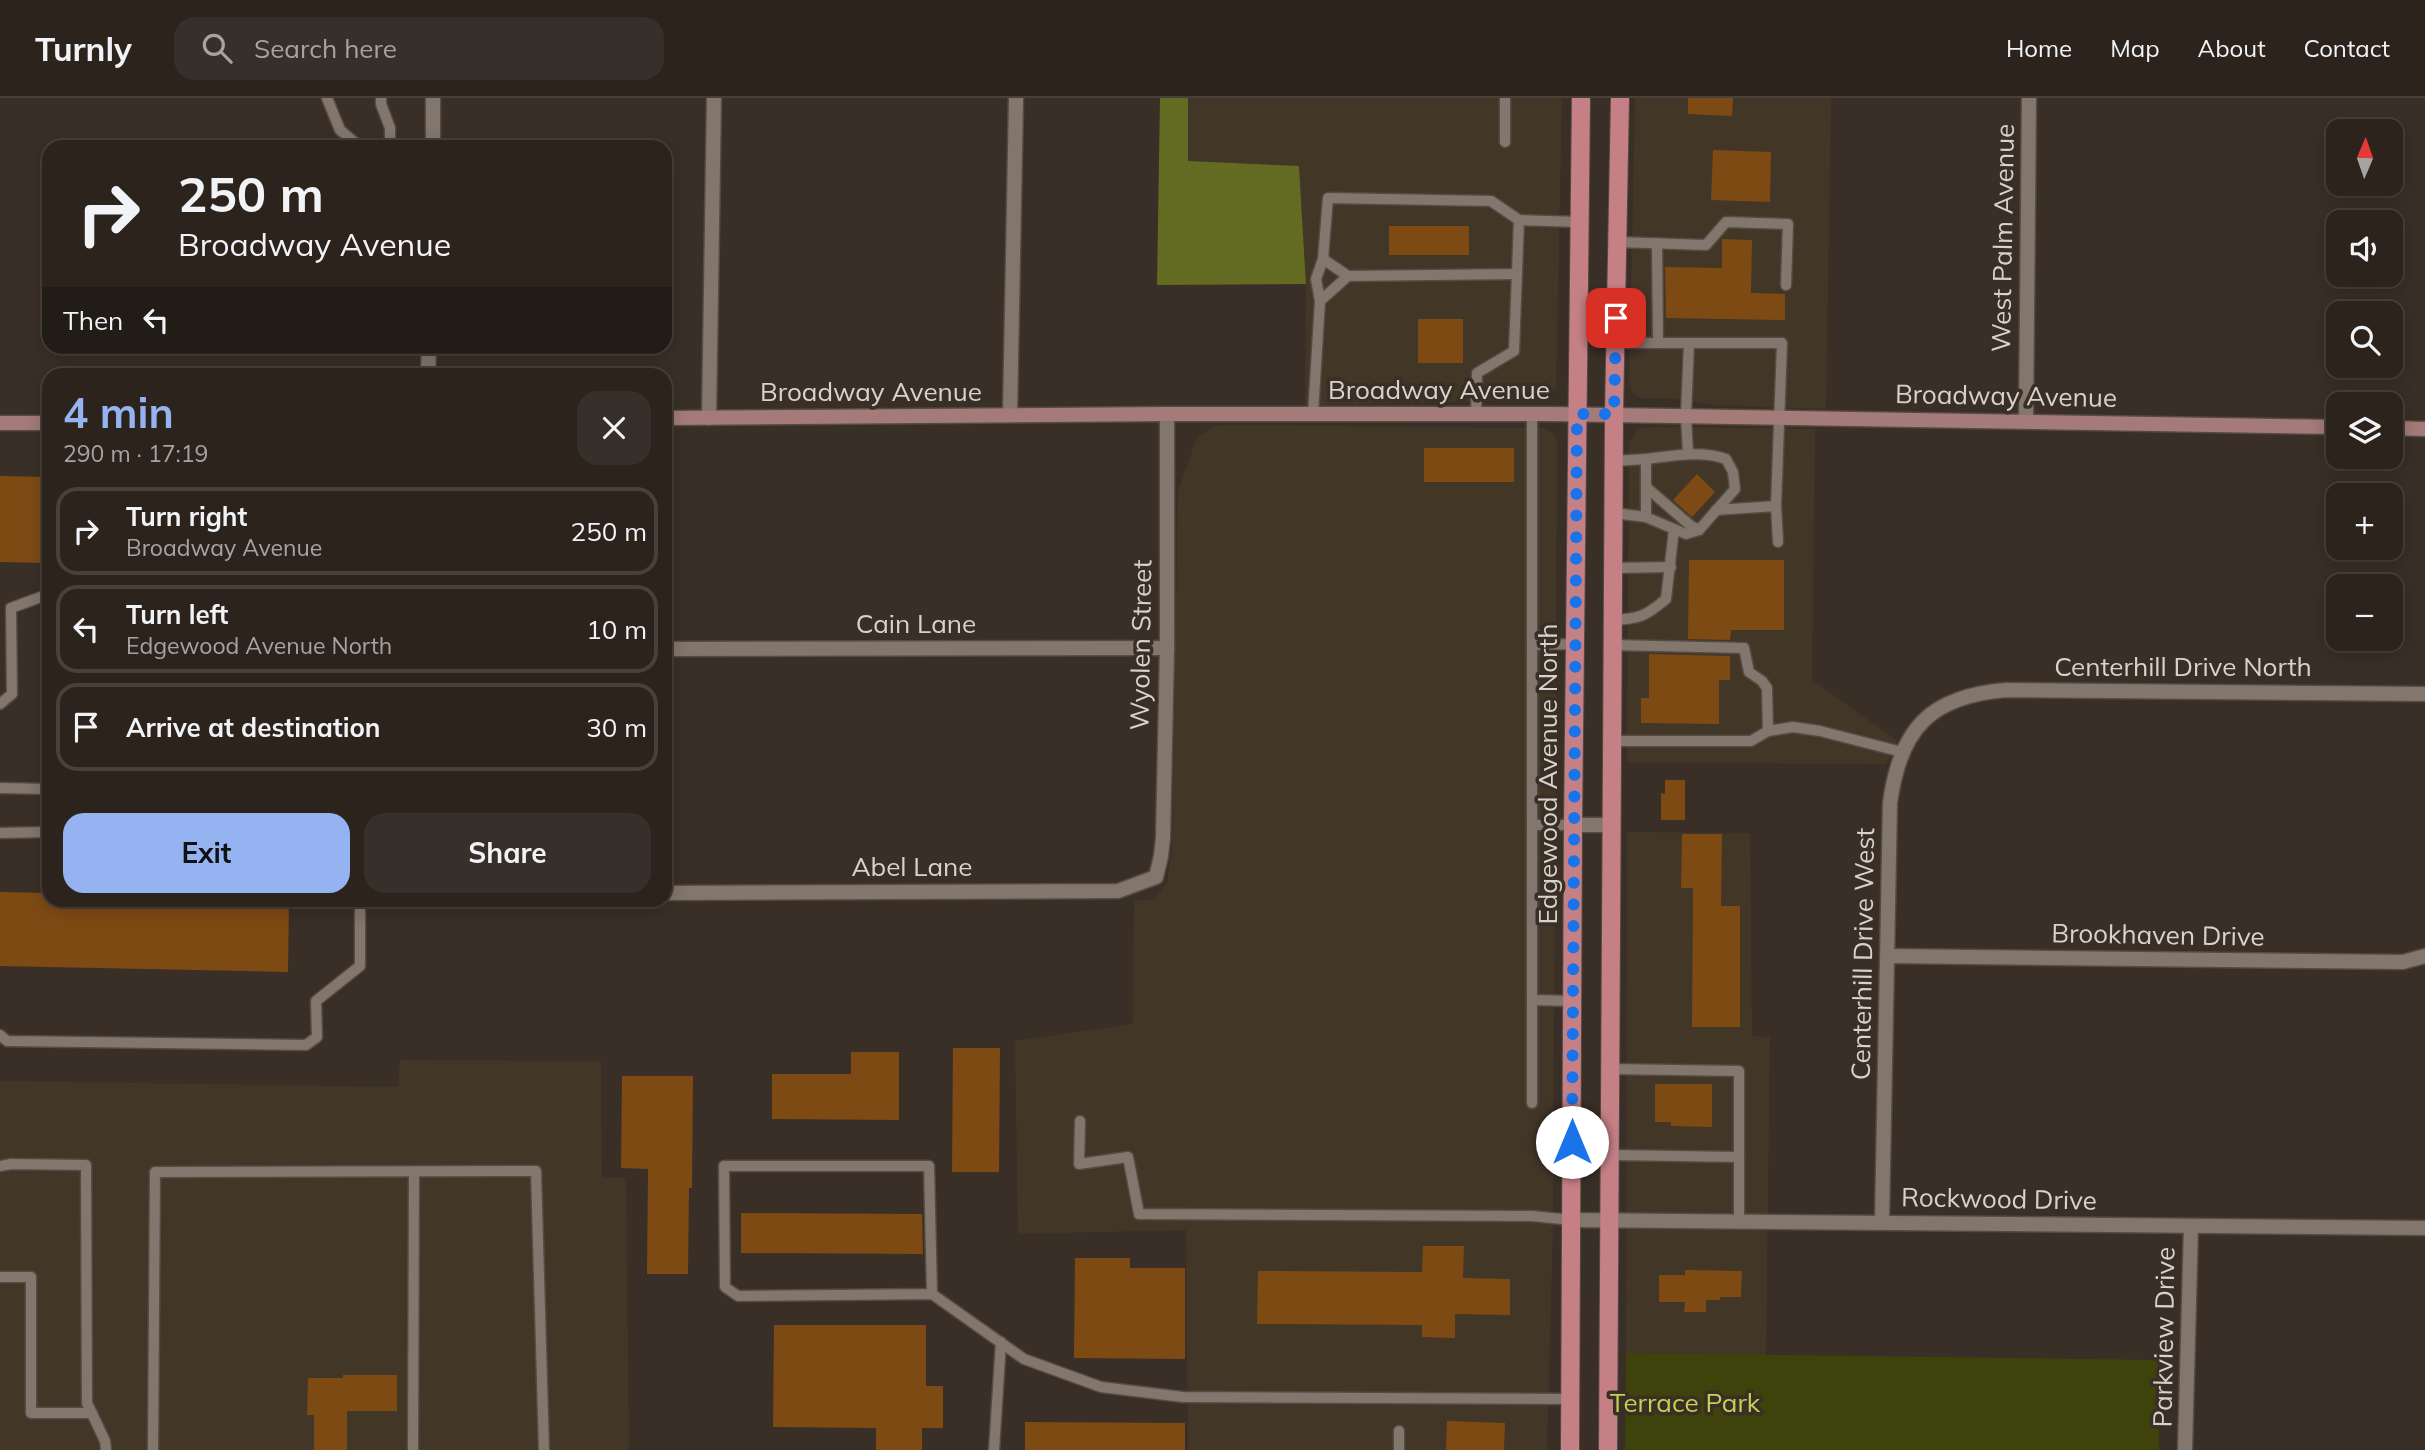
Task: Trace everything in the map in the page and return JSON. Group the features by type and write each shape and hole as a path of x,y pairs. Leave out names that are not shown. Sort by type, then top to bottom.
{"main road":[{"name":"Edgewood Avenue North","path":"1570,1450 1581,98"},
{"path":"1608,1450 1614,414 1620,98"}],"street":[{"path":"433,98 433,140"},
{"path":"709,418 714,98"},
{"path":"1010,415 1016,98"},
{"name":"West Palm Avenue","path":"2025,420 2029,98"},
{"name":"Wyolen Street","path":"1156,877 1163,838 1167,648 1167,414"},
{"name":"Broadway Avenue","path":"672,418 1614,414 2326,427"},
{"path":"0,423 42,423"},
{"path":"2403,428 2425,429"},
{"name":"Cain Lane","path":"672,649 1167,648"},
{"name":"Centerhill Drive North","path":"1942,706 1980,692 2006,690 2425,694"},
{"name":"Centerhill Drive West","path":"1882,1222 1890,803 1894,771 1902,752 1923,721 1942,706"},
{"path":"1573,825 1612,825"},
{"name":"Abel Lane","path":"672,893 1118,891 1156,877"},
{"name":"Brookhaven Drive","path":"1889,956 2403,962 2425,956"},
{"name":"Rockwood Drive","path":"1572,1220 2425,1228"},
{"name":"Parkview Drive","path":"2185,1450 2191,1226"}],"lane":[{"path":"327,98 340,130 352,140"},
{"path":"381,98 390,128 390,140"},
{"path":"1505,98 1505,142"},
{"path":"1313,414 1320,301 1316,279 1323,259 1328,198 1491,201 1519,220 1580,222"},
{"path":"1476,414 1477,373 1514,351 1519,220"},
{"path":"1617,242 1706,245 1726,222 1788,224 1786,285"},
{"path":"1657,243 1658,343"},
{"path":"1323,259 1348,276 1517,274"},
{"path":"1320,301 1348,276"},
{"path":"1615,343 1782,343 1776,506 1778,542"},
{"path":"1688,454 1686,415 1689,343"},
{"path":"1532,414 1532,1103"},
{"path":"1614,461 1710,454 1726,459 1734,472 1735,489 1699,530 1686,534 1646,517 1614,513"},
{"path":"1646,459 1646,517"},
{"path":"1646,487 1699,530"},
{"path":"1716,510 1776,506"},
{"path":"1613,620 1647,615 1666,599 1674,529"},
{"path":"1613,568 1671,567"},
{"path":"0,704 12,694 11,608 42,597"},
{"path":"1532,645 1575,645"},
{"path":"1613,645 1744,648 1749,672 1767,688 1769,731"},
{"path":"1613,741 1751,741 1769,731 1793,727 1820,731 1902,752"},
{"path":"0,788 42,789"},
{"path":"1532,825 1573,825"},
{"path":"0,832 42,832"},
{"path":"0,1035 7,1041 306,1045 317,1037 316,1001 360,966 360,907"},
{"path":"1532,1000 1572,1001"},
{"path":"1611,1069 1739,1071 1739,1221"},
{"path":"1080,1121 1079,1164 1128,1157 1139,1214 1532,1216 1572,1220"},
{"path":"1611,1155 1739,1157"},
{"path":"0,1166 86,1165 87,1403 105,1441 106,1450"},
{"path":"932,1294 929,1166 724,1166 725,1287 738,1296 932,1294 1024,1359 1101,1387 1183,1397 1571,1399"},
{"path":"153,1450 155,1172 414,1171 536,1171 544,1450"},
{"path":"413,1450 414,1171"},
{"path":"0,1277 31,1277 31,1413 92,1413"},
{"path":"994,1450 1001,1342"},
{"path":"1399,1431 1399,1450"}],"shaded area":[{"path":"1188,98 1562,98 1556,388 1546,398 1534,400 1305,405 1306,284 1299,166 1187,161"},
{"path":"1635,98 1831,98 1826,409 1716,405 1667,398 1640,398 1632,392 1629,383"},
{"path":"1214,426 1544,428 1554,434 1557,444 1553,1227 1547,1450 1188,1450 1186,1230 1018,1234 1015,1041 1133,1024 1134,901 1154,899 1167,883 1172,850 1178,491 1197,437"},
{"path":"1638,429 1815,429 1812,680 1898,741 1886,764 1627,763 1629,443"},
{"path":"1627,832 1750,833 1752,1036 1770,1037 1766,1355 1626,1353"},
{"path":"400,1060 601,1061 602,1178 626,1178 629,1450 0,1450 0,1081 398,1087"}],"green space":[{"path":"1160,98 1188,98 1188,161 1299,166 1306,284 1157,285"},
{"name":"Terrace Park","path":"1626,1353 2158,1360 2159,1450 1625,1450"}],"building":[{"path":"1688,98 1733,98 1732,116 1688,114"},
{"path":"1713,150 1771,152 1770,202 1711,200"},
{"path":"1389,226 1469,226 1469,255 1389,255"},
{"path":"1722,239 1752,240 1751,293 1785,294 1785,320 1666,318 1665,267 1722,268"},
{"path":"1418,319 1463,319 1463,363 1418,363"},
{"path":"1424,448 1514,448 1514,482 1424,482"},
{"path":"1697,474 1715,492 1692,517 1673,500"},
{"path":"0,476 42,477 42,563 0,562"},
{"path":"1689,560 1784,560 1784,630 1731,630 1730,640 1688,639"},
{"path":"1649,654 1730,656 1730,680 1719,680 1719,724 1641,723 1641,698 1649,698"},
{"path":"1665,780 1685,780 1685,820 1661,820 1661,793 1665,794"},
{"path":"1682,834 1722,834 1721,906 1740,906 1740,1027 1692,1027 1693,888 1681,888"},
{"path":"0,892 42,893 42,907 289,907 288,972 0,966"},
{"path":"953,1048 1000,1048 999,1172 952,1172"},
{"path":"851,1052 899,1052 899,1120 772,1119 772,1074 851,1074"},
{"path":"622,1076 693,1076 688,1274 647,1274 648,1169 621,1168"},
{"path":"1655,1084 1712,1084 1712,1127 1671,1126 1671,1122 1655,1122"},
{"path":"741,1213 922,1214 923,1254 741,1253"},
{"path":"1423,1246 1464,1246 1463,1278 1510,1279 1510,1315 1455,1314 1455,1338 1422,1337 1422,1325 1257,1324 1258,1271 1422,1272"},
{"path":"1075,1258 1130,1258 1130,1268 1185,1268 1185,1359 1074,1358"},
{"path":"1685,1270 1742,1271 1741,1297 1706,1300 1706,1312 1684,1312 1685,1302 1659,1302 1659,1275 1685,1275"},
{"path":"774,1325 926,1325 926,1386 943,1386 943,1428 922,1428 922,1450 876,1450 876,1428 773,1427"},
{"path":"343,1375 397,1375 397,1411 347,1411 347,1450 314,1450 314,1415 307,1415 308,1378 343,1378"},
{"path":"1447,1421 1505,1423 1504,1450 1446,1450"},
{"path":"1025,1422 1185,1423 1185,1450 1025,1450"}],"route":[{"path":"1572,1142 1577,414 1614,414 1616,318"}]}
